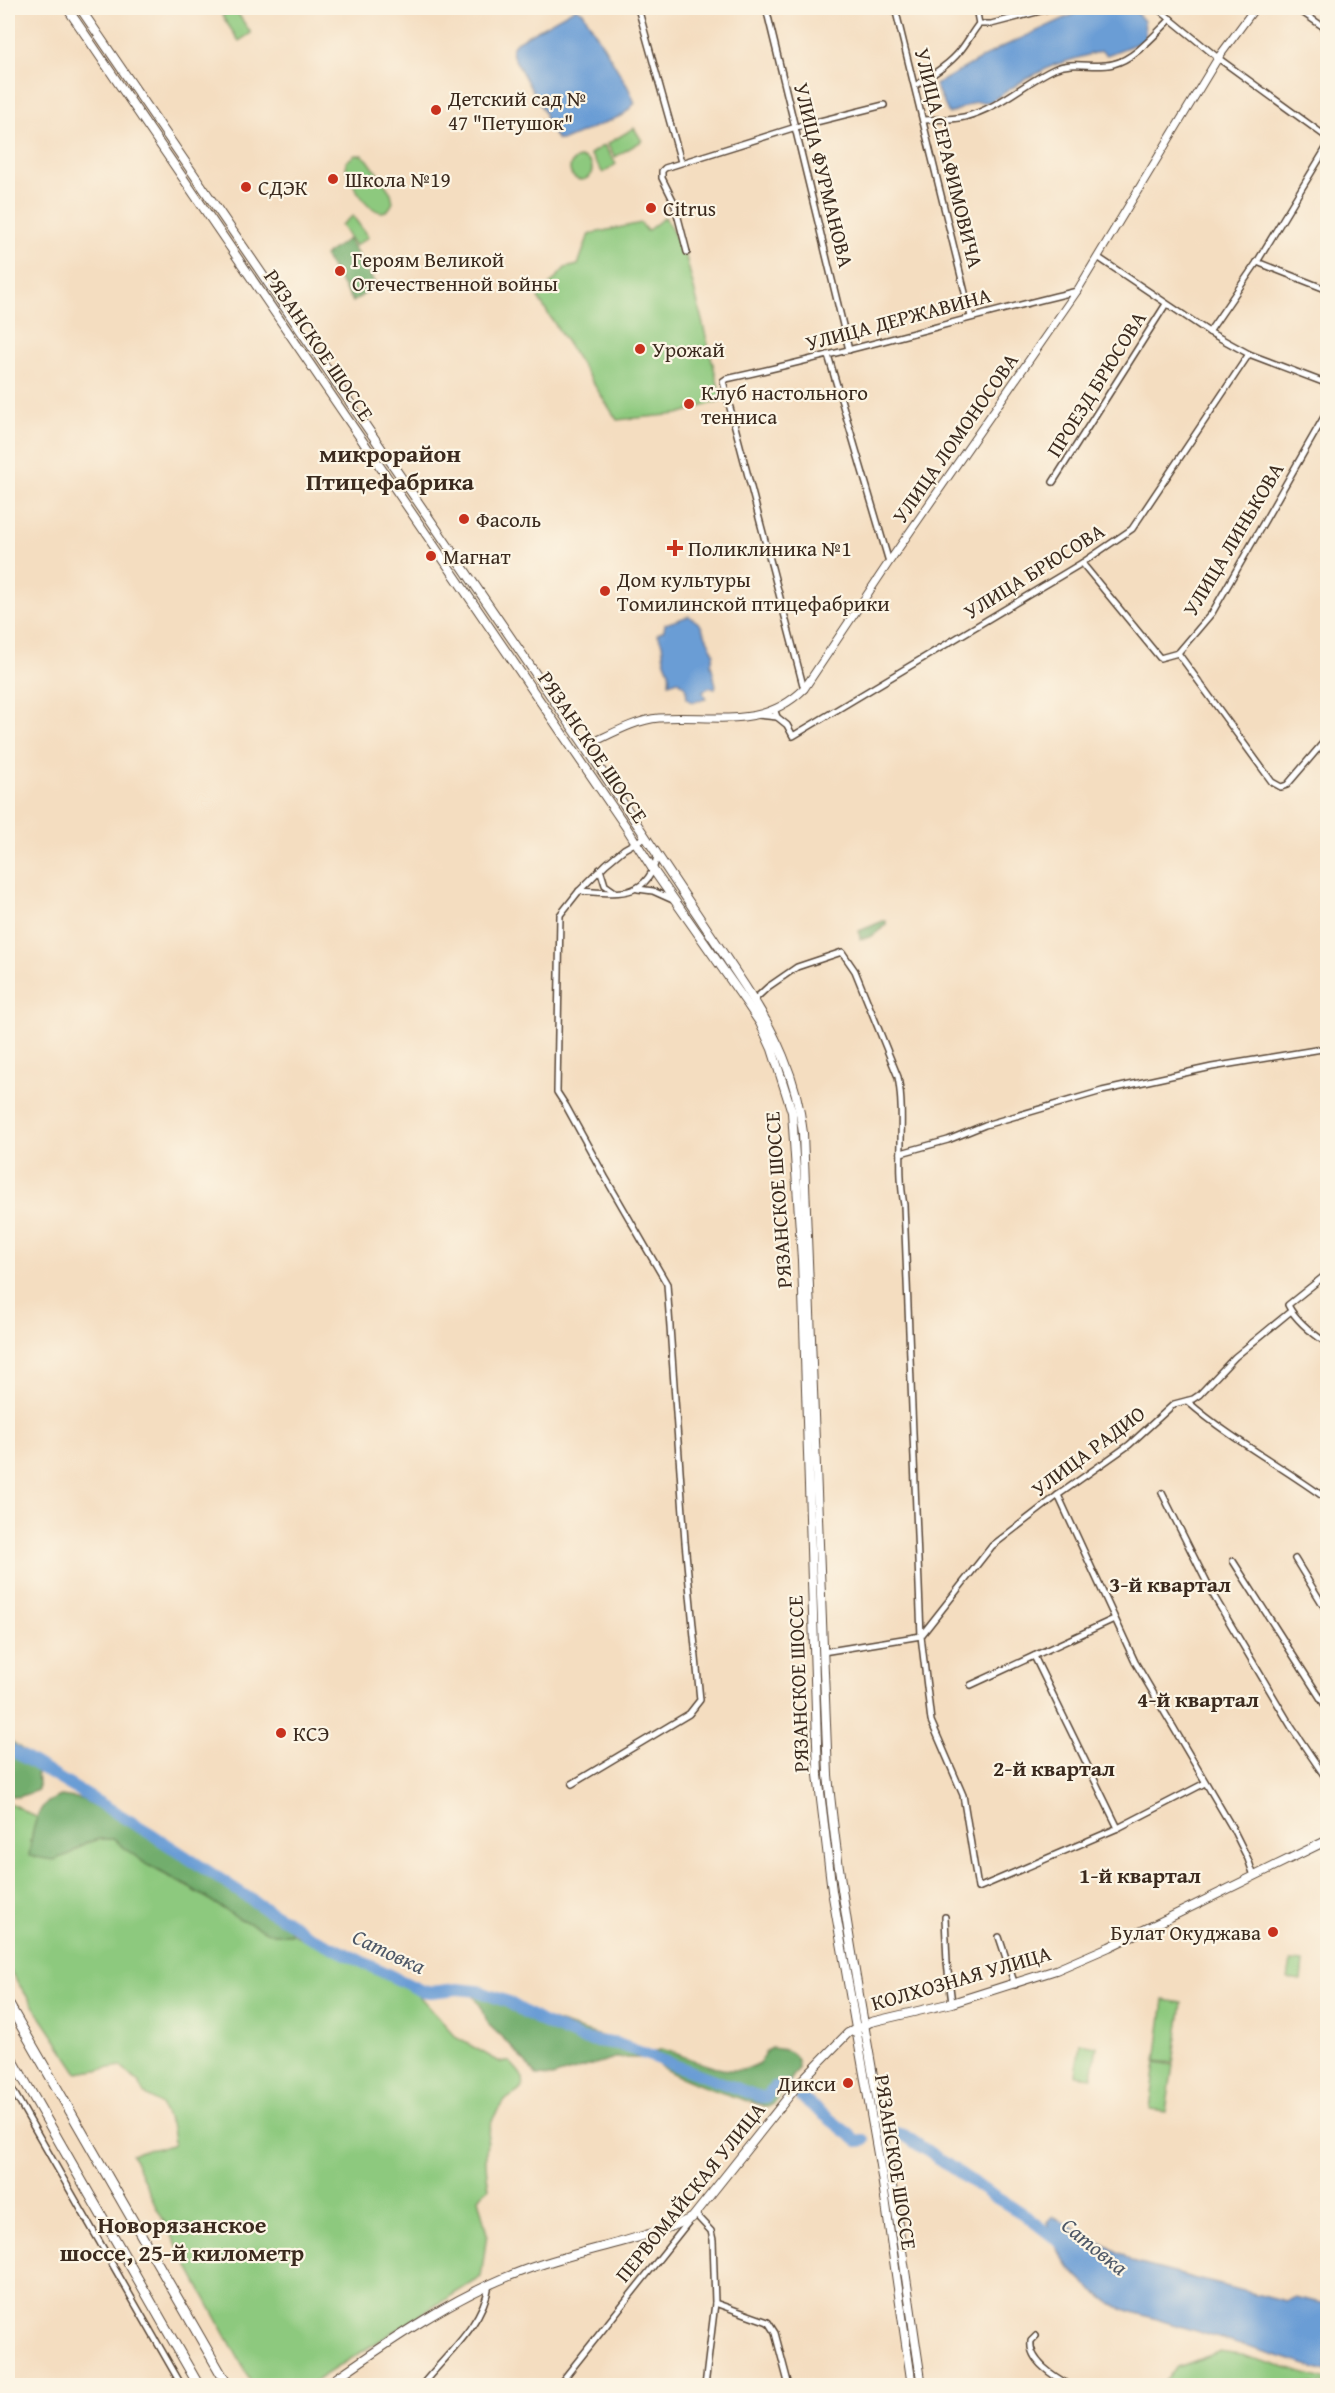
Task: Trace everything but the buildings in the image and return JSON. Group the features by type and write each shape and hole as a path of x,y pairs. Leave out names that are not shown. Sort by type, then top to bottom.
{"highway":[{"path":"8,2003 228,2385"},
{"path":"8,2052 199,2385"}],"main road":[{"name":"РЯЗАНСКОЕ ШОССЕ","path":"66,8 760,1023 772,1049 792,1112 802,1260 818,1775 832,1892 891,2177 922,2385"},
{"name":"РЯЗАНСКОЕ ШОССЕ","path":"80,8 585,746 754,1000 779,1044 795,1087 803,1132 828,1775 834,1839 859,2026 912,2385"},
{"name":"КОЛХОЗНАЯ УЛИЦА","path":"859,2026 952,2003 1056,1971 1328,1840"},
{"name":"ПЕРВОМАЙСКАЯ УЛИЦА","path":"694,2216 801,2081 841,2039 859,2026"},
{"path":"328,2384 451,2304 489,2285 573,2254 667,2228 694,2216"},
{"path":"223,2376 234,2385"}],"street":[{"path":"638,8 681,162"},
{"name":"УЛИЦА ФУРМАНОВА","path":"766,8 849,350"},
{"name":"УЛИЦА СЕРАФИМОВИЧА","path":"896,8 971,316"},
{"path":"976,8 979,24"},
{"path":"979,24 991,24 1048,8"},
{"path":"1157,8 1218,58 1328,138"},
{"name":"УЛИЦА ЛОМОНОСОВА","path":"585,746 648,719 776,714 804,689 1099,258 1218,58 1255,8"},
{"path":"1296,8 1328,30"},
{"path":"923,120 965,117 1020,90 1053,69 1069,63 1095,66 1114,64 1128,58 1171,19"},
{"path":"915,86 948,63 962,50 965,41 979,24"},
{"path":"687,252 674,202 662,178 662,171 665,168 796,127 884,105"},
{"path":"1209,332 1257,262 1328,145"},
{"path":"1099,258 1209,332 1249,354 1328,384"},
{"path":"1257,262 1328,290"},
{"name":"УЛИЦА ДЕРЖАВИНА","path":"804,689 723,385 726,379 1077,291"},
{"name":"ПРОЕЗД БРЮСОВА","path":"1053,482 1166,304"},
{"name":"УЛИЦА БРЮСОВА","path":"776,714 787,725 793,736 1082,563 1132,529 1249,354"},
{"path":"828,355 889,562"},
{"name":"УЛИЦА ЛИНЬКОВА","path":"1178,653 1212,613 1328,410"},
{"path":"1082,563 1160,658 1178,653 1272,782 1281,787 1287,784 1328,737"},
{"path":"572,1784 689,1714 700,1700 685,1542 667,1284 557,1092 560,915 600,869 616,855 645,837"},
{"path":"638,889 654,871 657,856"},
{"path":"600,869 605,885 616,893"},
{"path":"579,891 616,893 638,889 652,891 674,900"},
{"path":"754,1000 797,967 842,952 855,970 898,1077 901,1094 900,1183 904,1205 921,1636 931,1721 963,1795 978,1888 1118,1827 1205,1783"},
{"path":"901,1153 948,1140 985,1125 1102,1091 1212,1067 1328,1048"},
{"name":"УЛИЦА РАДИО","path":"921,1636 992,1546 1058,1495 1129,1445 1174,1404 1199,1395 1234,1357 1328,1273"},
{"path":"1290,1308 1314,1335 1328,1344"},
{"path":"1187,1401 1202,1416 1290,1472 1328,1500"},
{"path":"1162,1493 1212,1593 1292,1728 1328,1781"},
{"path":"1058,1495 1135,1662 1233,1829 1254,1876"},
{"path":"1295,1559 1328,1613"},
{"path":"1233,1561 1328,1710"},
{"path":"971,1685 1114,1619"},
{"path":"822,1652 921,1636"},
{"path":"1034,1656 1118,1827"},
{"path":"945,1917 946,1963 952,2003"},
{"path":"999,1937 1015,1985"},
{"path":"8,2082 182,2385"},
{"path":"694,2216 712,2235 715,2303 704,2385"},
{"name":"ПЕРВОМАЙСКАЯ УЛИЦА","path":"558,2385 694,2216"},
{"path":"421,2385 477,2319 487,2298 489,2285"},
{"path":"715,2303 768,2322 776,2333 789,2385"},
{"path":"1036,2336 1030,2346 1036,2357 1053,2375 1071,2385"}],"green space":[{"path":"234,8 251,33 239,41 222,16"},
{"path":"634,128 642,141 615,157 607,144"},
{"path":"604,145 616,164 603,173 590,154"},
{"path":"355,155 362,155 368,160 391,193 393,202 387,210 380,212 372,208 356,190 350,179 346,162"},
{"path":"581,158 589,161 592,169 589,177 581,180 573,177 570,169 573,161"},
{"path":"353,216 368,237 355,246 341,225"},
{"name":"Урожай","path":"665,217 686,257 722,400 678,414 617,420 538,298 565,268 578,265 589,234 641,223 647,231"},
{"path":"348,239 376,285 353,302 324,256"},
{"path":"886,921 886,924 878,932 868,938 860,939 859,931"},
{"path":"8,1739 32,1759 37,1772 38,1790 19,1797 8,1795"},
{"path":"61,1796 82,1799 146,1834 285,1923 293,1934 273,1934 236,1917 191,1888 146,1864 113,1839 100,1839 85,1843 70,1854 53,1860 29,1856 34,1829 41,1810 48,1802"},
{"path":"8,1802 38,1818 31,1841 70,1854 85,1843 100,1839 113,1839 146,1864 273,1934 293,1934 413,1989 457,2038 500,2062 510,2062 520,2073 524,2082 522,2088 498,2109 489,2131 486,2166 489,2188 478,2198 487,2234 481,2277 309,2385 253,2385 155,2205 132,2154 174,2144 172,2128 161,2105 145,2094 139,2083 121,2066 78,2073 8,1968"},
{"path":"1291,1961 1303,1962 1301,1981 1288,1979"},
{"path":"485,1990 509,1999 544,2018 641,2049 646,2052 645,2058 615,2058 552,2077 537,2076 488,2024 482,2008 472,1993"},
{"path":"1164,2000 1182,2003 1173,2063 1156,2061"},
{"path":"1080,2043 1097,2046 1092,2077 1076,2075"},
{"path":"771,2048 786,2050 794,2055 798,2069 775,2103 768,2107 690,2081 674,2074 653,2060 654,2053 661,2049 721,2069 742,2070 760,2063 766,2051"},
{"path":"1156,2062 1173,2065 1166,2112 1150,2110"},
{"path":"1219,2352 1242,2355 1327,2380 1327,2385 1160,2385 1178,2367"}],"water":[{"path":"576,8 583,12 628,87 635,103 623,115 564,140 558,140 546,123 545,114 513,56 512,49 516,42"},
{"path":"1087,8 1133,8 1144,21 1146,40 1107,55 1101,51 1054,65 1024,80 990,102 975,102 949,114 935,85 998,49"},
{"path":"689,616 700,624 714,653 711,664 716,686 715,689 709,687 703,692 706,699 692,702 687,698 686,688 678,680 669,683 669,672 657,634 664,630 665,624"},
{"path":"1053,2217 1132,2262 1286,2302 1294,2297 1327,2304 1327,2371 1120,2308 1084,2283 1065,2262 1048,2222"}],"waterway":[{"name":"Сатовка","path":"8,1748 153,1835 305,1934 422,1991 457,1989 478,1991 508,2002 540,2021 582,2039 618,2044 760,2097 766,2097 775,2087 786,2086"},
{"name":"Сатовка","path":"801,2097 858,2141 864,2140"},
{"name":"Сатовка","path":"896,2133 904,2135 1025,2215 1061,2243"}],"place":[{"name":"Детский сад № 47 \"Петушок\"","path":"436,110"},
{"name":"Школа №19","path":"333,179"},
{"name":"СДЭК","path":"246,187"},
{"name":"Citrus","path":"651,208"},
{"name":"Героям Великой Отечественной войны","path":"340,271"},
{"name":"Урожай","path":"640,349"},
{"name":"Клуб настольного тенниса","path":"689,404"},
{"name":"Фасоль","path":"464,519"},
{"name":"Поликлиника №1","path":"675,548"},
{"name":"Магнат","path":"431,556"},
{"name":"Дом культуры Томилинской птицефабрики","path":"605,591"},
{"name":"КСЭ","path":"281,1733"},
{"name":"Булат Окуджава","path":"1273,1932"},
{"name":"Дикси","path":"848,2083"}],"district":[{"name":"микрорайон Птицефабрика","path":"390,467"},
{"name":"3-й квартал","path":"1170,1584"},
{"name":"4-й квартал","path":"1198,1699"},
{"name":"2-й квартал","path":"1054,1768"},
{"name":"1-й квартал","path":"1140,1875"},
{"name":"Новорязанское шоссе, 25-й километр","path":"182,2238"}]}
